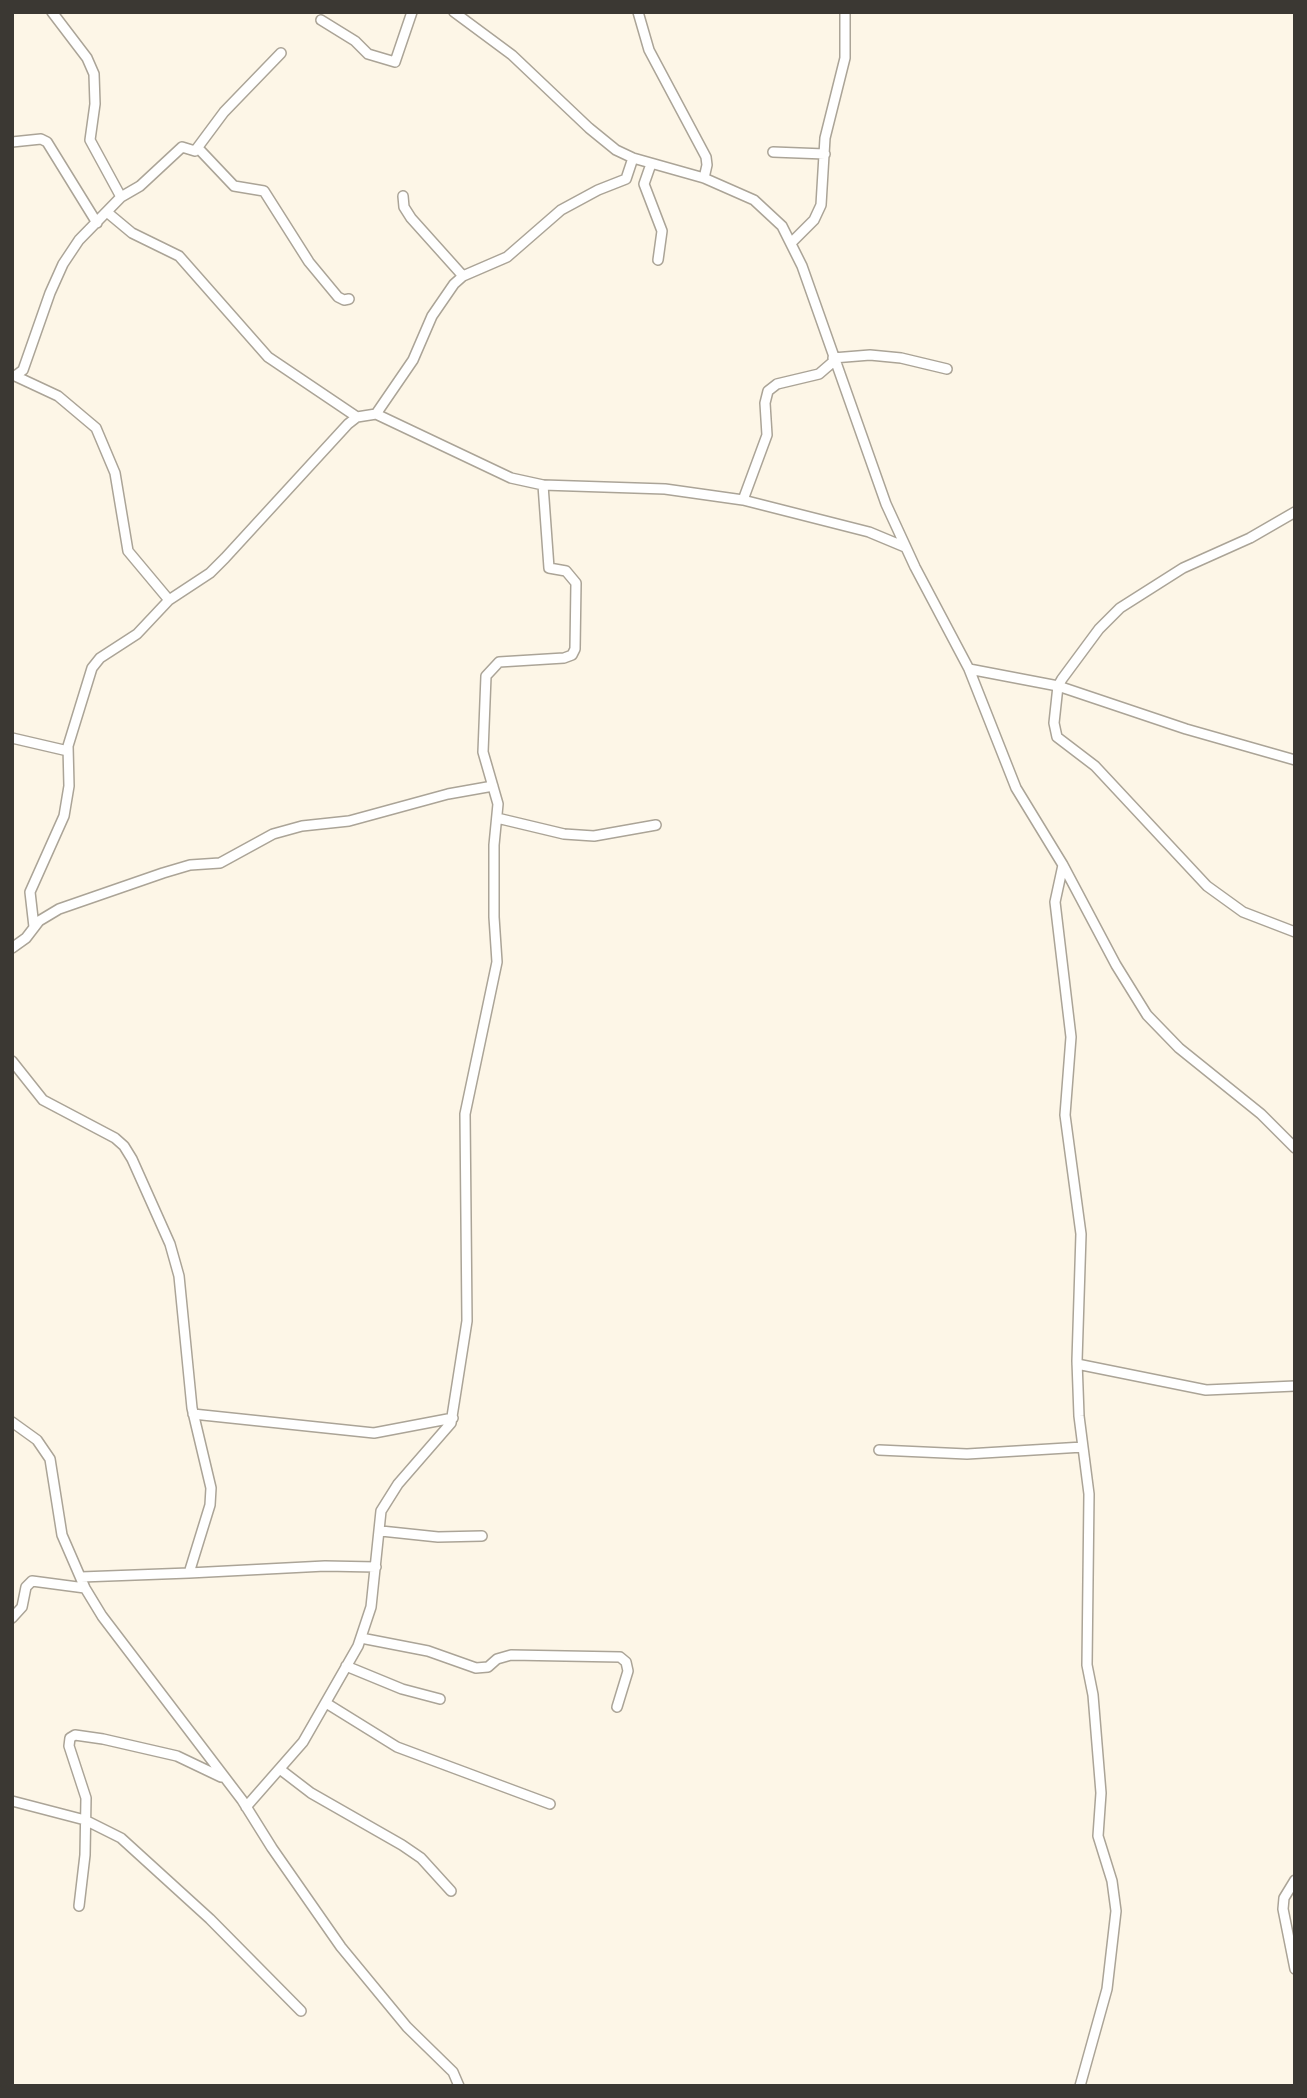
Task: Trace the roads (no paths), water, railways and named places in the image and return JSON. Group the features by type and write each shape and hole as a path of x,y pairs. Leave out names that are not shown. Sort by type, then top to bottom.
{"street":[{"path":"52,12 87,58 94,74 95,104 90,140 121,197"},
{"path":"321,20 355,41 368,54 395,62 412,12"},
{"path":"638,12 649,50 706,157 704,178"},
{"path":"792,242 820,209 828,121 843,71 845,12"},
{"path":"460,13 512,55 604,142 633,158 704,178 754,200 772,213 792,242 882,493 905,547 969,669 1016,788 1063,865 1116,965 1147,1014 1179,1048 1261,1114 1295,1148"},
{"path":"14,375 23,370 63,264 72,250 121,197 140,186 182,147 195,151 224,112 281,53"},
{"path":"12,142 41,139 47,142 97,223"},
{"path":"198,148 234,186 264,191 309,262 338,296 344,300 349,299"},
{"path":"772,152 825,154"},
{"path":"376,414 419,349 436,309 463,276 507,257 561,211 598,190 626,179 633,158"},
{"path":"651,164 644,184 662,231 658,260"},
{"path":"403,196 404,207 411,218 463,276"},
{"path":"108,213 132,233 179,256 268,357 357,417"},
{"path":"743,500 767,435 765,403 768,391 777,384 819,374 834,359 870,355 901,358 947,369"},
{"path":"14,375 58,396 96,428 113,466 128,551 169,600"},
{"path":"34,927 30,892 64,816 69,786 68,751 77,709 92,668 100,658 137,634 169,600 210,573 357,417 376,414 511,478 542,485 665,489 743,500 869,532 905,547"},
{"path":"246,1807 303,1742 361,1638 371,1607 381,1531 380,1516 388,1498 453,1418 467,1309 466,1106 497,962 494,917 498,804 483,745 486,676 489,670 508,660 564,658 572,655 575,649 576,583 566,571 549,568 542,485"},
{"path":"1295,512 1250,538 1183,568 1137,596 1099,629 1058,687 1054,723 1057,737 1095,766 1168,848 1207,886 1243,912 1295,932"},
{"path":"969,669 1058,687 1186,729 1295,760"},
{"path":"12,738 68,751"},
{"path":"12,948 26,938 34,927 59,909 190,865 220,863 274,834 302,826 349,821 448,794 494,786"},
{"path":"497,818 564,834 594,836 656,825"},
{"path":"1063,865 1055,902 1071,1037 1065,1115 1080,1218 1077,1364 1089,1494 1087,1665 1093,1695 1100,1782 1098,1836 1112,1881 1116,1911 1107,1989 1080,2086"},
{"path":"12,1061 43,1100 115,1138 128,1150 177,1265 193,1414 211,1498 190,1573"},
{"path":"1077,1364 1206,1390 1295,1386"},
{"path":"193,1414 374,1433 453,1418"},
{"path":"12,1422 37,1440 50,1459 62,1535 85,1588 102,1616 246,1807 341,1947 407,2027 453,2072 459,2086"},
{"path":"879,1450 967,1454 1083,1447"},
{"path":"381,1531 439,1537 482,1536"},
{"path":"80,1577 324,1566 376,1567"},
{"path":"12,1618 22,1607 26,1587 32,1581 85,1588"},
{"path":"361,1638 428,1651 476,1668 488,1667 497,1659 511,1656 620,1657 626,1662 628,1671 617,1707"},
{"path":"346,1666 402,1689 440,1699"},
{"path":"326,1703 397,1746 550,1804"},
{"path":"79,1906 85,1856 86,1798 71,1756 79,1740 87,1737 177,1756 223,1778"},
{"path":"281,1770 311,1793 402,1844 421,1858 451,1891"},
{"path":"12,1801 85,1820 121,1838 139,1852 301,2011"},
{"path":"1295,1880 1284,1898 1283,1909 1295,1969"}]}
